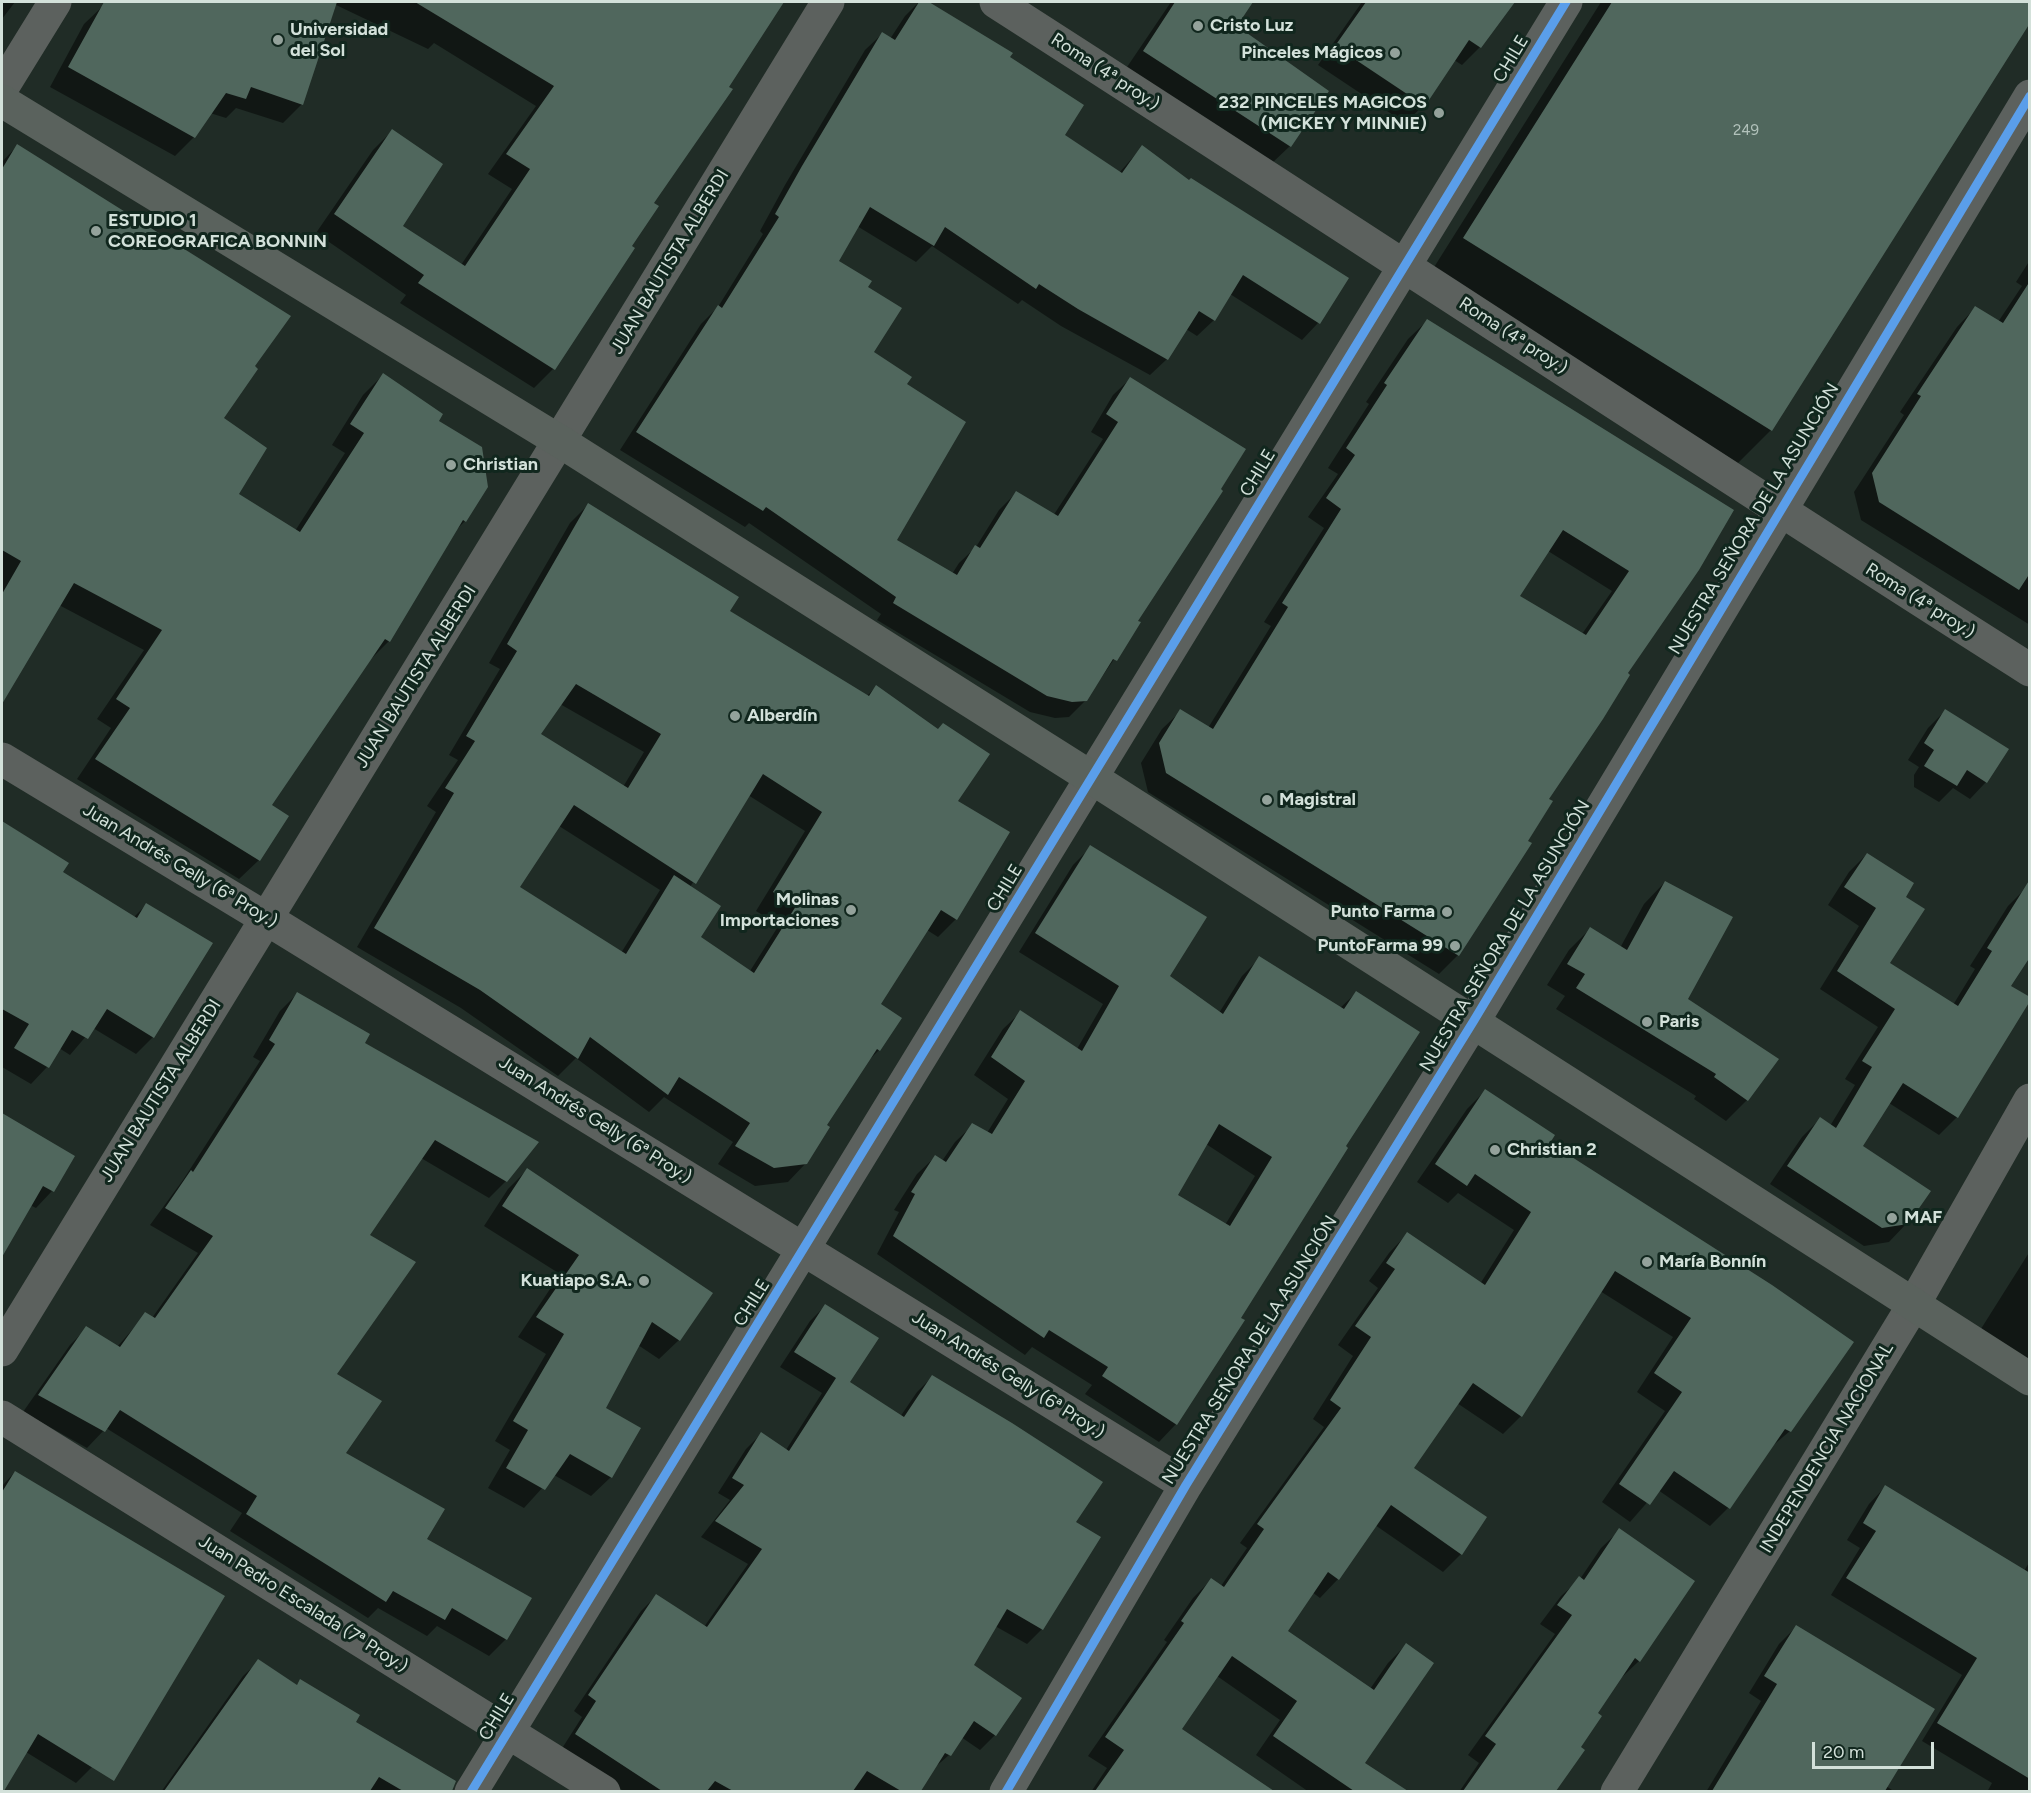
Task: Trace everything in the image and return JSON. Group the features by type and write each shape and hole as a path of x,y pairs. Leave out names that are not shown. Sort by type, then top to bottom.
{"main road":[{"path":"2,101 561,442 1092,778 2030,1379"}],"street":[{"path":"2,88 55,2"},
{"name":"JUAN BAUTISTA ALBERDI","path":"2,1350 561,442 828,2"},
{"name":"Roma (4ª proy.)","path":"996,2 1405,265 1778,511 2030,670"},
{"name":"CHILE","path":"471,1791 1566,2"},
{"name":"NUESTRA SEÑORA DE LA ASUNCIÓN","path":"1006,1791 1186,1485 1473,1022 1778,511 2030,96"},
{"name":"Juan Andrés Gelly (6ª Proy.)","path":"2,759 267,919 1186,1485"},
{"name":"INDEPENDENCIA NACIONAL","path":"1617,1791 1914,1304 2030,1100"},
{"name":"Juan Pedro Escalada (7ª Proy.)","path":"2,1417 604,1791"}],"building":[{"path":"104,2 337,2 303,105 251,87 246,99 226,93 195,138 68,67"},
{"path":"415,2 784,2 729,87 733,89 654,203 659,206 632,246 635,248 555,370 418,283 424,275 334,214 392,129 443,164 403,226 465,266 530,169 506,154 554,86"},
{"path":"919,2 929,2 1013,53 1010,57 1084,105 1065,135 1122,173 1142,145 1189,180 1191,178 1349,278 1320,324 1243,275 1215,321 1199,311 1168,360 1039,284 1036,289 945,227 934,246 870,207 839,261 872,281 868,287 902,308 874,352 912,377 907,384 966,422 897,540 957,575 975,545 980,548 1016,491 1058,516 1118,422 1106,414 1130,377 1246,449 1221,489 1223,491 1138,621 1141,622 1117,661 1113,659 1087,701 1072,702 1047,696 893,603 896,597 766,507 763,511 636,432 718,305 722,308 779,217 775,214 882,32 895,40"},
{"path":"1175,2 1253,2 1237,26 1329,91 1291,147 1143,51"},
{"path":"1366,2 1515,2 1481,48 1469,40 1425,106 1335,46"},
{"path":"1612,2 2030,2 2030,23 1772,431 1463,238"},
{"path":"17,144 291,316 255,366 258,369 224,418 267,448 239,494 300,532 364,433 350,424 383,373 443,414 439,421 482,447 488,487 466,522 463,520 390,642 385,639 272,805 289,816 260,861 95,759 130,708 116,699 162,630 74,583 2,704 2,594 21,561 2,550 2,169"},
{"path":"2030,281 2030,573 2019,590 1879,502 1872,473 1921,396 1917,394 1975,306 2003,323"},
{"path":"1427,319 1734,510 1699,570 1628,673 1630,675 1603,719 1549,799 1553,801 1528,841 1532,843 1459,956 1166,773 1159,743 1180,709 1213,729 1288,607 1282,603 1341,509 1326,498 1355,455 1346,448 1387,385 1384,383","holes":["1563,530 1629,571 1586,635 1520,596"]},
{"path":"588,503 739,597 730,611 869,696 876,685 938,729 943,723 990,754 958,801 1010,832 957,920 941,910 881,1004 902,1018 880,1051 877,1049 827,1125 830,1127 807,1164 774,1168 735,1146 750,1123 679,1077 668,1095 590,1037 578,1059 480,990 374,928 454,793 445,788 475,741 466,736 517,651 507,644","holes":["576,684 661,734 628,788 541,734","763,774 822,812 773,892 796,906 754,973 701,937 721,906 674,875 626,954 520,887 574,805 696,884"]},
{"path":"1945,709 2009,749 1987,783 1967,770 1957,786 1924,766 1934,750 1924,743"},
{"path":"2,821 69,863 63,872 137,918 146,903 213,943 154,1038 107,1009 88,1039 72,1030 49,1068 14,1048 29,1024 2,1009"},
{"path":"1090,845 1207,917 1170,976 1223,1014 1259,956 1344,1009 1356,991 1420,1032 1346,1146 1348,1148 1241,1318 1245,1320 1177,1425 1102,1376 1108,1367 1049,1330 1044,1338 893,1236 915,1194 911,1192 935,1155 946,1162 972,1123 992,1134 1025,1081 991,1057 1020,1010 1082,1051 1119,986 1035,933","holes":["1219,1124 1272,1157 1230,1226 1178,1195"]},
{"path":"1867,853 1914,883 1906,897 1925,909 1890,963 1958,1006 1992,951 1987,948 2030,879 2030,957 2011,986 2030,997 2030,1001 1958,1118 1903,1083 1863,1146 1931,1191 1908,1224 1882,1228 1787,1166 1820,1117 1836,1128 1872,1067 1862,1061 1895,1009 1837,971 1876,908 1844,887"},
{"path":"1665,881 1733,917 1688,999 1779,1059 1748,1101 1714,1077 1716,1074 1576,988 1585,974 1567,964 1590,927 1627,950"},
{"path":"297,992 370,1034 365,1043 539,1142 507,1182 435,1140 370,1235 416,1262 337,1374 382,1401 346,1453 445,1509 427,1539 532,1598 507,1640 452,1608 445,1620 393,1591 386,1602 246,1514 257,1496 120,1410 105,1432 38,1395 86,1326 120,1347 145,1312 155,1318 213,1236 165,1208 191,1170 193,1172 275,1044 269,1040"},
{"path":"1485,1089 1555,1135 1550,1143 1772,1285 1854,1342 1791,1432 1785,1429 1730,1509 1674,1471 1650,1505 1619,1484 1682,1392 1654,1373 1691,1318 1615,1271 1522,1417 1473,1383 1414,1468 1487,1517 1462,1555 1391,1505 1339,1580 1328,1572 1288,1631 1374,1690 1406,1643 1434,1663 1365,1763 1408,1791 1354,1791 1273,1736 1297,1701 1232,1656 1182,1729 1274,1791 1095,1791 1124,1750 1105,1737 1184,1623 1181,1621 1211,1578 1224,1587 1264,1529 1257,1524 1341,1408 1330,1400 1371,1337 1355,1326 1395,1269 1386,1263 1407,1232 1485,1285 1531,1212 1475,1174 1467,1186 1435,1164"},
{"path":"2,1113 75,1156 54,1192 43,1186 2,1257"},
{"path":"527,1168 713,1293 680,1341 652,1322 606,1408 641,1428 612,1478 570,1454 545,1490 506,1468 528,1430 513,1421 564,1334 536,1317 579,1255 502,1206"},
{"path":"825,1304 879,1338 850,1382 904,1417 932,1375 1012,1423 1103,1482 1076,1522 1101,1537 1043,1630 1007,1609 974,1665 1022,1698 996,1736 974,1721 951,1756 945,1753 921,1791 901,1791 867,1771 853,1791 733,1791 715,1781 707,1791 662,1791 575,1734 596,1701 588,1695 656,1594 707,1627 762,1549 715,1521 744,1485 732,1478 761,1432 789,1451 836,1378 794,1352"},
{"path":"15,1471 225,1596 114,1781 38,1734 2,1791 2,1492"},
{"path":"1885,1485 2030,1573 2030,1779 1937,1723 1977,1658 1846,1578 1876,1531 1863,1523"},
{"path":"1619,1528 1695,1581 1640,1662 1635,1658 1598,1713 1602,1716 1581,1747 1585,1750 1556,1791 1463,1791 1496,1744 1485,1736 1572,1615 1557,1605 1579,1576 1584,1580"},
{"path":"1796,1625 1935,1709 1885,1791 1712,1791 1777,1684 1764,1676"},
{"path":"258,1659 297,1685 300,1679 360,1715 356,1722 456,1781 452,1791 403,1791 379,1777 370,1791 164,1791"}],"cycle path":[{"path":"471,1792 1566,2"},
{"path":"1006,1792 1186,1485 1473,1022 2030,96"}],"place":[{"name":"Cristo Luz","path":"1198,26"},
{"name":"Universidad del Sol","path":"278,40"},
{"name":"Pinceles Mágicos","path":"1395,53"},
{"name":"232 PINCELES MAGICOS (MICKEY Y MINNIE)","path":"1439,113"},
{"name":"ESTUDIO 1 COREOGRAFICA BONNIN","path":"96,231"},
{"name":"Christian","path":"451,465"},
{"name":"Alberdín","path":"735,716"},
{"name":"Magistral","path":"1267,800"},
{"name":"Molinas Importaciones","path":"851,910"},
{"name":"Punto Farma","path":"1447,912"},
{"name":"PuntoFarma 99","path":"1455,946"},
{"name":"Paris","path":"1647,1022"},
{"name":"Christian 2","path":"1495,1150"},
{"name":"MAF","path":"1892,1218"},
{"name":"María Bonnín","path":"1647,1262"},
{"name":"Kuatiapo S.A.","path":"644,1281"}]}
